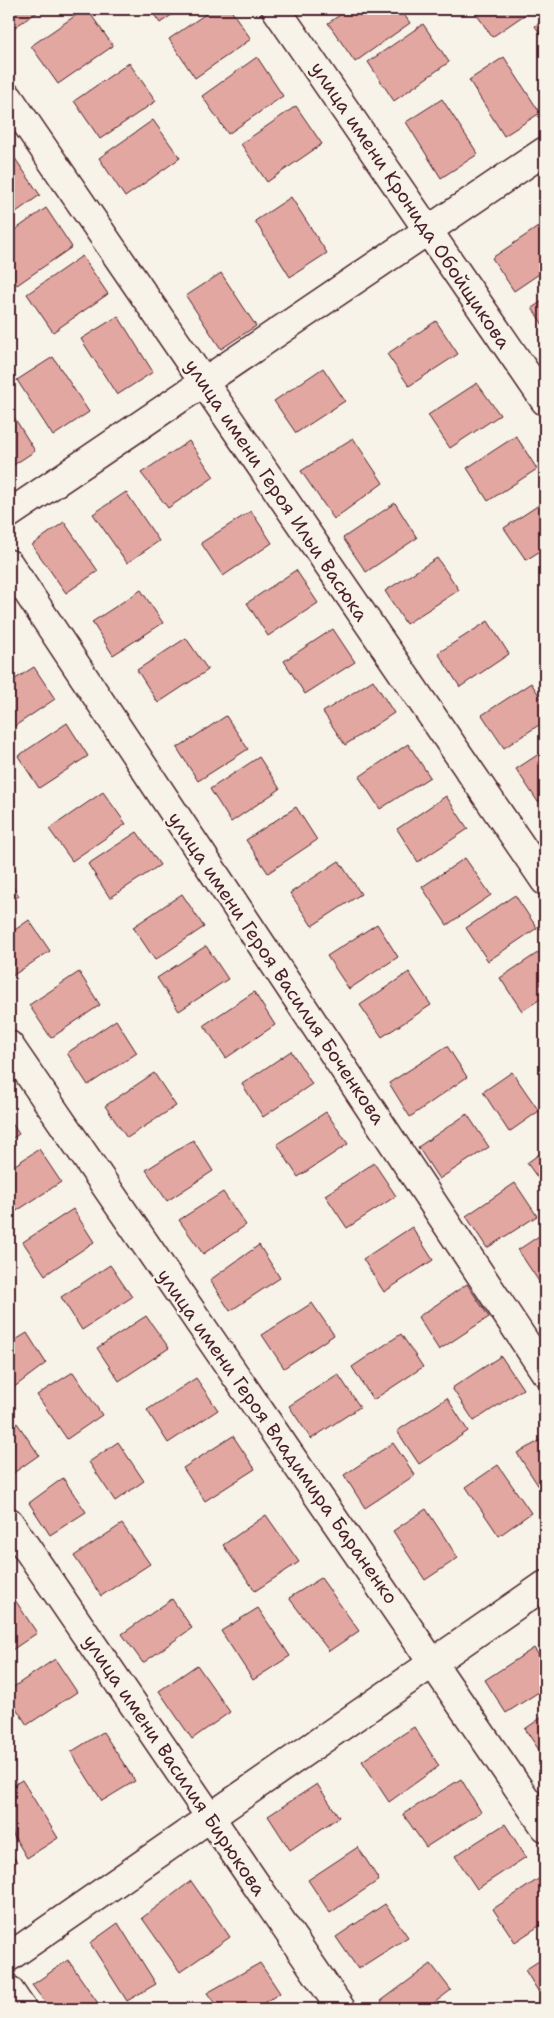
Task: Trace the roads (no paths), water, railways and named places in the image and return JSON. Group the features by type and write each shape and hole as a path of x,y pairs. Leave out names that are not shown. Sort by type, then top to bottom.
{"street":[{"name":"улица имени Кронида Обойщикова","path":"276,9 545,401"},
{"name":"улица имени Героя Ильи Васюка","path":"9,98 545,881"},
{"path":"9,514 545,151"},
{"name":"улица имени Героя Василия Боченкова","path":"9,564 545,1372"},
{"name":"улица имени Героя Владимира Бараненко","path":"9,1045 434,1662 545,1827"},
{"name":"улица имени Василия Бирюкова","path":"9,1522 341,2009"},
{"path":"9,1957 545,1585"},
{"path":"9,1990 22,2009"}]}
